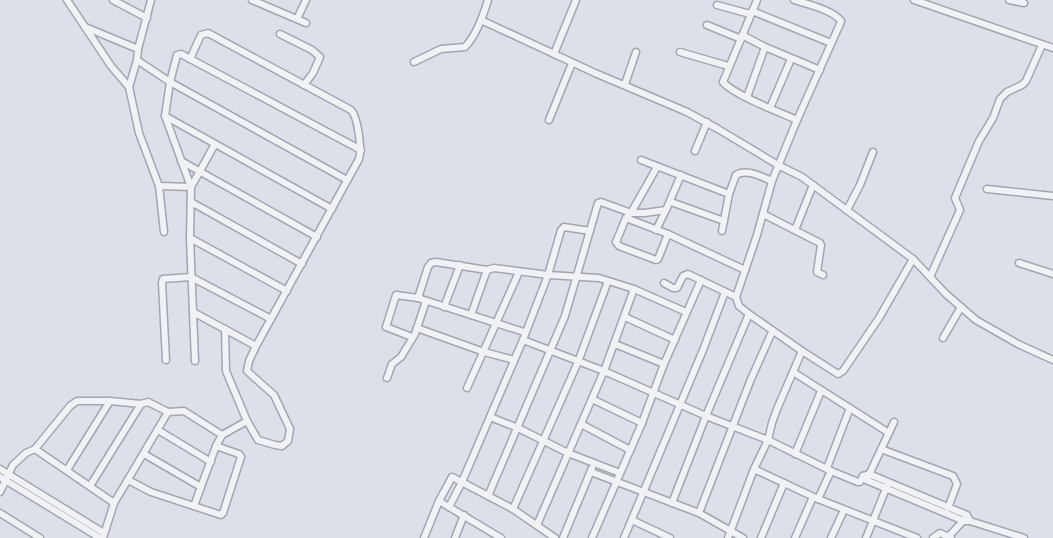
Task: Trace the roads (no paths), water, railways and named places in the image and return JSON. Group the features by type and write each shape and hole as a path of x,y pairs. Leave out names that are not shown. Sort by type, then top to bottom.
{"street":[{"path":"114,0 146,18"},
{"path":"151,0 129,86 139,133 158,186 164,232"},
{"path":"252,0 270,3 306,23"},
{"path":"297,19 306,0"},
{"path":"414,62 442,49 466,47 481,20 488,0"},
{"path":"554,54 576,0"},
{"path":"757,0 723,78 723,83 747,97 797,120"},
{"path":"794,0 838,17 841,21 772,181 736,297 739,306 772,332 836,373 842,371 879,318 913,259"},
{"path":"817,8 821,0"},
{"path":"914,0 1053,48"},
{"path":"1009,0 1024,3"},
{"path":"67,1 111,66 129,86"},
{"path":"717,5 751,13 831,43"},
{"path":"481,20 572,63 688,112 778,166 802,177 913,259 976,320 1010,340 1053,360"},
{"path":"84,26 138,49"},
{"path":"707,26 742,37 820,70"},
{"path":"190,58 201,35 208,33 354,112 361,150 359,159 348,180 249,361 247,371 274,395 290,429 288,440 282,446 258,440 244,423 226,371 225,329"},
{"path":"280,34 312,50 320,57 313,73 304,85"},
{"path":"930,277 956,228 961,208 954,198 978,141 993,118 1000,99 1004,94 1026,81 1042,45"},
{"path":"747,97 765,47"},
{"path":"625,84 636,52"},
{"path":"680,52 728,66"},
{"path":"194,361 190,238 191,187 165,116 176,55 181,54 190,58 361,150"},
{"path":"770,108 792,59"},
{"path":"137,60 170,82 348,180"},
{"path":"548,120 572,63"},
{"path":"165,116 332,209"},
{"path":"695,151 707,122"},
{"path":"191,187 215,144"},
{"path":"847,210 874,152"},
{"path":"641,160 729,194"},
{"path":"181,161 316,237"},
{"path":"657,167 629,215 616,244 653,260 658,259 668,234"},
{"path":"722,231 734,177 741,172 772,181"},
{"path":"656,230 671,202 681,175"},
{"path":"795,230 813,185"},
{"path":"158,186 191,187"},
{"path":"987,189 1053,196"},
{"path":"191,202 302,264"},
{"path":"488,496 565,316 598,203 601,202 656,230 745,270"},
{"path":"671,202 724,221"},
{"path":"629,215 666,210"},
{"path":"763,214 821,244 817,272 823,276"},
{"path":"450,507 523,340 524,332 548,275 562,228 590,231"},
{"path":"190,238 287,291"},
{"path":"418,298 431,263 460,265 487,270 494,268 548,275 595,277 634,289 686,312"},
{"path":"1019,263 1053,274"},
{"path":"444,307 460,265"},
{"path":"471,315 487,270"},
{"path":"466,388 497,324 519,272"},
{"path":"664,283 677,288 687,274 736,297"},
{"path":"166,360 163,279 191,277 271,319"},
{"path":"592,538 701,280"},
{"path":"513,509 578,362 608,281"},
{"path":"537,525 604,371 634,289"},
{"path":"624,538 703,350 725,292"},
{"path":"412,337 387,329 385,325 396,295 418,298 524,332"},
{"path":"387,378 392,364 401,357 417,328 426,301"},
{"path":"943,338 961,307"},
{"path":"193,312 256,346"},
{"path":"672,504 706,416 749,314"},
{"path":"625,317 675,340"},
{"path":"417,328 484,352 514,360"},
{"path":"699,513 732,427 772,332"},
{"path":"523,340 604,371 653,394 768,440 858,482 866,477 894,422"},
{"path":"615,344 664,364"},
{"path":"728,538 754,468 768,440 772,423 802,351"},
{"path":"793,372 889,433"},
{"path":"795,454 821,390"},
{"path":"592,398 642,423"},
{"path":"0,492 5,477 18,459 35,449 74,402 110,401 141,404 148,402 168,412 184,411 224,434"},
{"path":"67,470 110,401"},
{"path":"90,486 141,404"},
{"path":"795,538 829,470 850,408"},
{"path":"0,469 5,477 102,536 114,503 168,412"},
{"path":"490,417 518,428 568,453 620,473"},
{"path":"194,506 216,446 224,434 244,423"},
{"path":"581,424 630,450"},
{"path":"158,430 210,462"},
{"path":"128,480 151,492 217,514 223,513 240,456 216,446"},
{"path":"35,449 114,503"},
{"path":"881,449 954,476 957,484 948,508"},
{"path":"144,454 201,487"},
{"path":"563,538 594,464"},
{"path":"754,468 815,498 874,521 905,536 917,538"},
{"path":"591,472 699,513 743,538"},
{"path":"424,538 439,501 452,477 513,509 555,538"},
{"path":"866,477 967,519 1024,538"},
{"path":"761,538 784,483"},
{"path":"866,538 888,486"},
{"path":"439,501 501,538"},
{"path":"927,502 948,508 967,519"},
{"path":"831,538 844,510"},
{"path":"0,513 40,538"},
{"path":"455,538 464,515"},
{"path":"933,538 940,533 949,537 967,519"},
{"path":"632,520 670,538"},
{"path":"1001,538 1005,531"}]}
